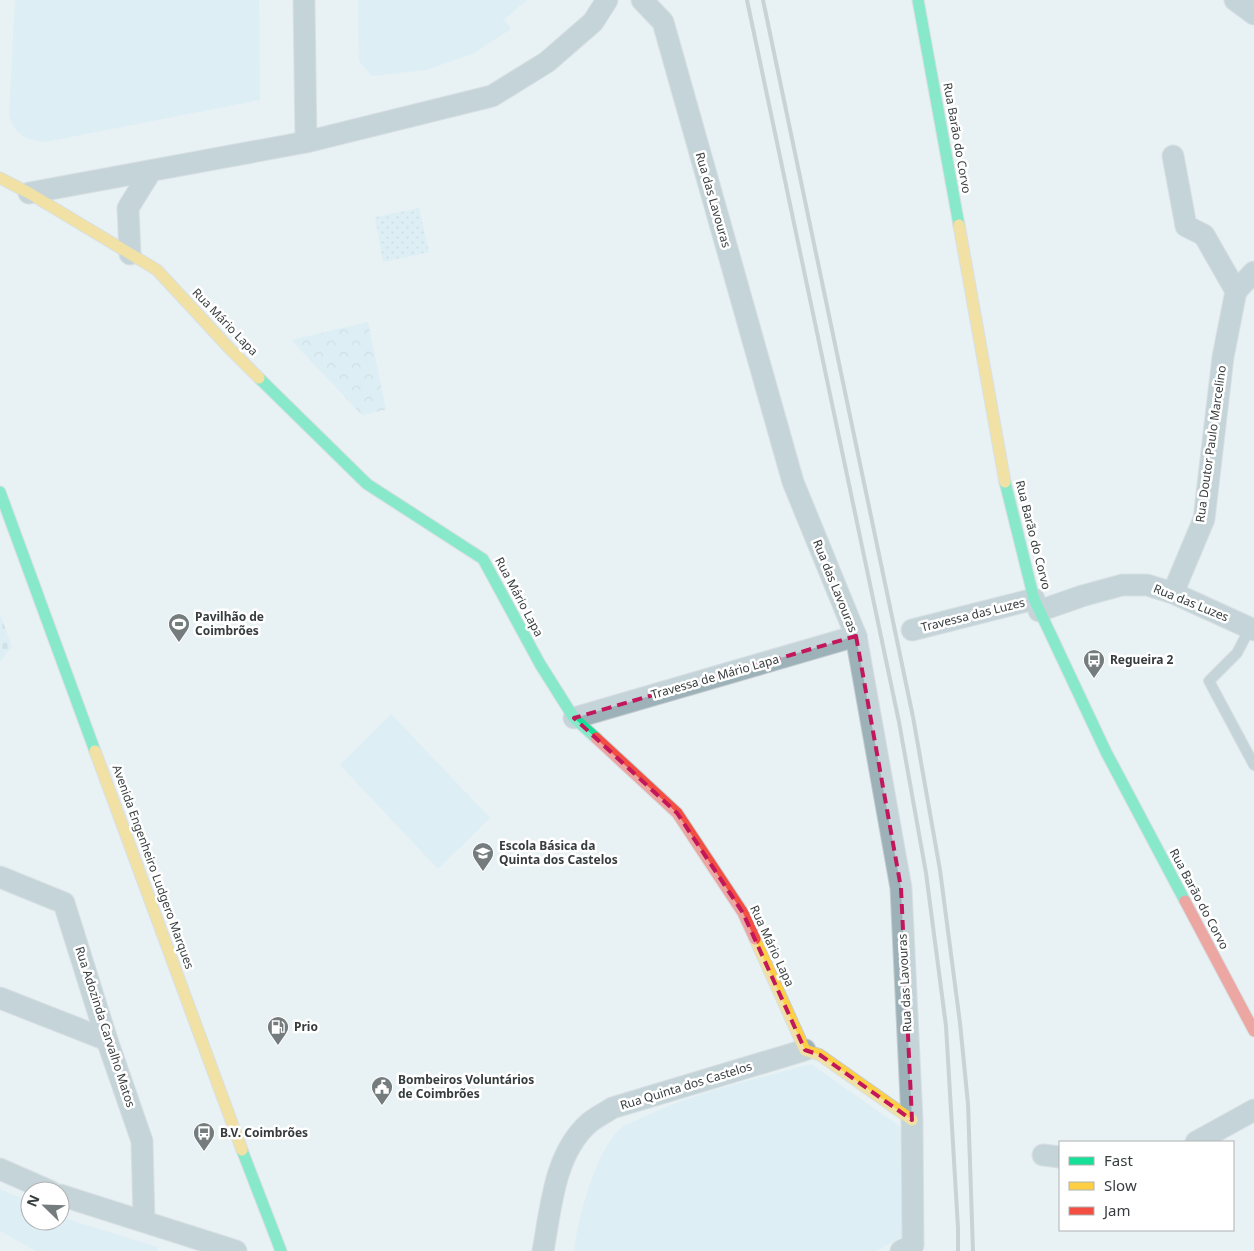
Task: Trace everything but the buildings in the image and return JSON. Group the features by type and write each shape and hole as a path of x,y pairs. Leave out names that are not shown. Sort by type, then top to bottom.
{"main road":[{"name":"Rua Barão do Corvo","path":"918,0 1006,486 1037,605 1106,752 1254,1031"},
{"name":"Rua Mário Lapa","path":"0,178 29,193 157,270 230,349 367,484 483,559 540,664 574,718 677,813 743,913 805,1050"},
{"name":"Avenida Engenheiro Ludgero Marques","path":"0,492 281,1251"},
{"path":"805,1050 820,1055 912,1120"}],"street":[{"path":"304,0 306,142"},
{"path":"29,193 306,142 492,96 548,62 593,22 607,0"},
{"name":"Rua das Lavouras","path":"642,0 663,22 793,482 856,636 901,888 912,1120 913,1244 901,1251"},
{"path":"1235,0 1254,14"},
{"path":"1173,156 1186,226 1204,234 1236,291 1254,272"},
{"path":"130,254 128,208 151,172"},
{"name":"Rua Doutor Paulo Marcelino","path":"1173,593 1204,519 1224,357 1236,291"},
{"name":"Rua das Luzes","path":"1037,605 1082,596 1122,585 1147,586 1173,593 1252,629"},
{"name":"Travessa das Luzes","path":"912,630 1037,605"},
{"name":"Travessa de Mário Lapa","path":"574,718 856,636"},
{"name":"Rua Adozinda Carvalho Matos","path":"0,877 64,903 142,1141 144,1221"},
{"path":"0,998 108,1040"},
{"name":"Rua Quinta dos Castelos","path":"543,1251 560,1169 571,1143 590,1122 612,1108 805,1050"},
{"path":"1198,1141 1254,1110"},
{"path":"0,1169 27,1181"},
{"path":"70,1198 236,1251"}],"lane":[{"path":"1252,629 1238,652 1209,681 1254,765"}],"highlighted area":[{"path":"856,636 901,888 912,1120 820,1055 805,1050 743,913 677,813 574,718"}],"green space":[{"path":"15,0 259,0 260,100 45,142 26,138 18,132 9,116"},
{"path":"358,0 527,0 504,19 511,29 472,54 426,70 372,76 359,61"},
{"path":"419,208 429,252 383,262 375,217"},
{"path":"368,322 386,410 362,415 291,340"},
{"path":"0,615 12,646 0,662"},
{"path":"391,714 490,818 438,869 340,765"},
{"path":"811,1064 902,1128 902,1237 876,1251 574,1251 579,1222 595,1171 602,1155 620,1129 682,1101 724,1087"},
{"path":"0,1189 20,1198 20,1231 70,1231 70,1219 158,1247 156,1251 36,1251 0,1231"}],"railway":[{"path":"747,0 899,722 926,873 946,1026 958,1251"},
{"path":"763,0 913,717 940,870 960,1023 968,1104 973,1251"}],"traffic: fast":[{"path":"918,0 959,225"},
{"path":"259,378 367,484 483,559 540,664 574,718 596,738"},
{"path":"1005,482 1034,599 1106,752 1185,901"},
{"path":"0,492 95,751"},
{"path":"242,1150 281,1251"}],"traffic: slow":[{"path":"0,178 29,193 157,270 259,378"},
{"path":"959,225 1005,482"},
{"path":"95,751 242,1150"},
{"path":"755,939 805,1050 820,1055 912,1120"}],"traffic: jam":[{"path":"596,738 677,813 743,913 755,939"},
{"path":"1185,901 1254,1031"}],"place":[{"name":"Pavilhão de Coimbrões","path":"179,643"},
{"name":"Regueira 2","path":"1094,679"},
{"name":"Escola Básica da Quinta dos Castelos","path":"483,872"},
{"name":"Prio","path":"278,1046"},
{"name":"Bombeiros Voluntários de Coimbrões","path":"382,1106"},
{"name":"B.V. Coimbrões","path":"204,1152"}]}
